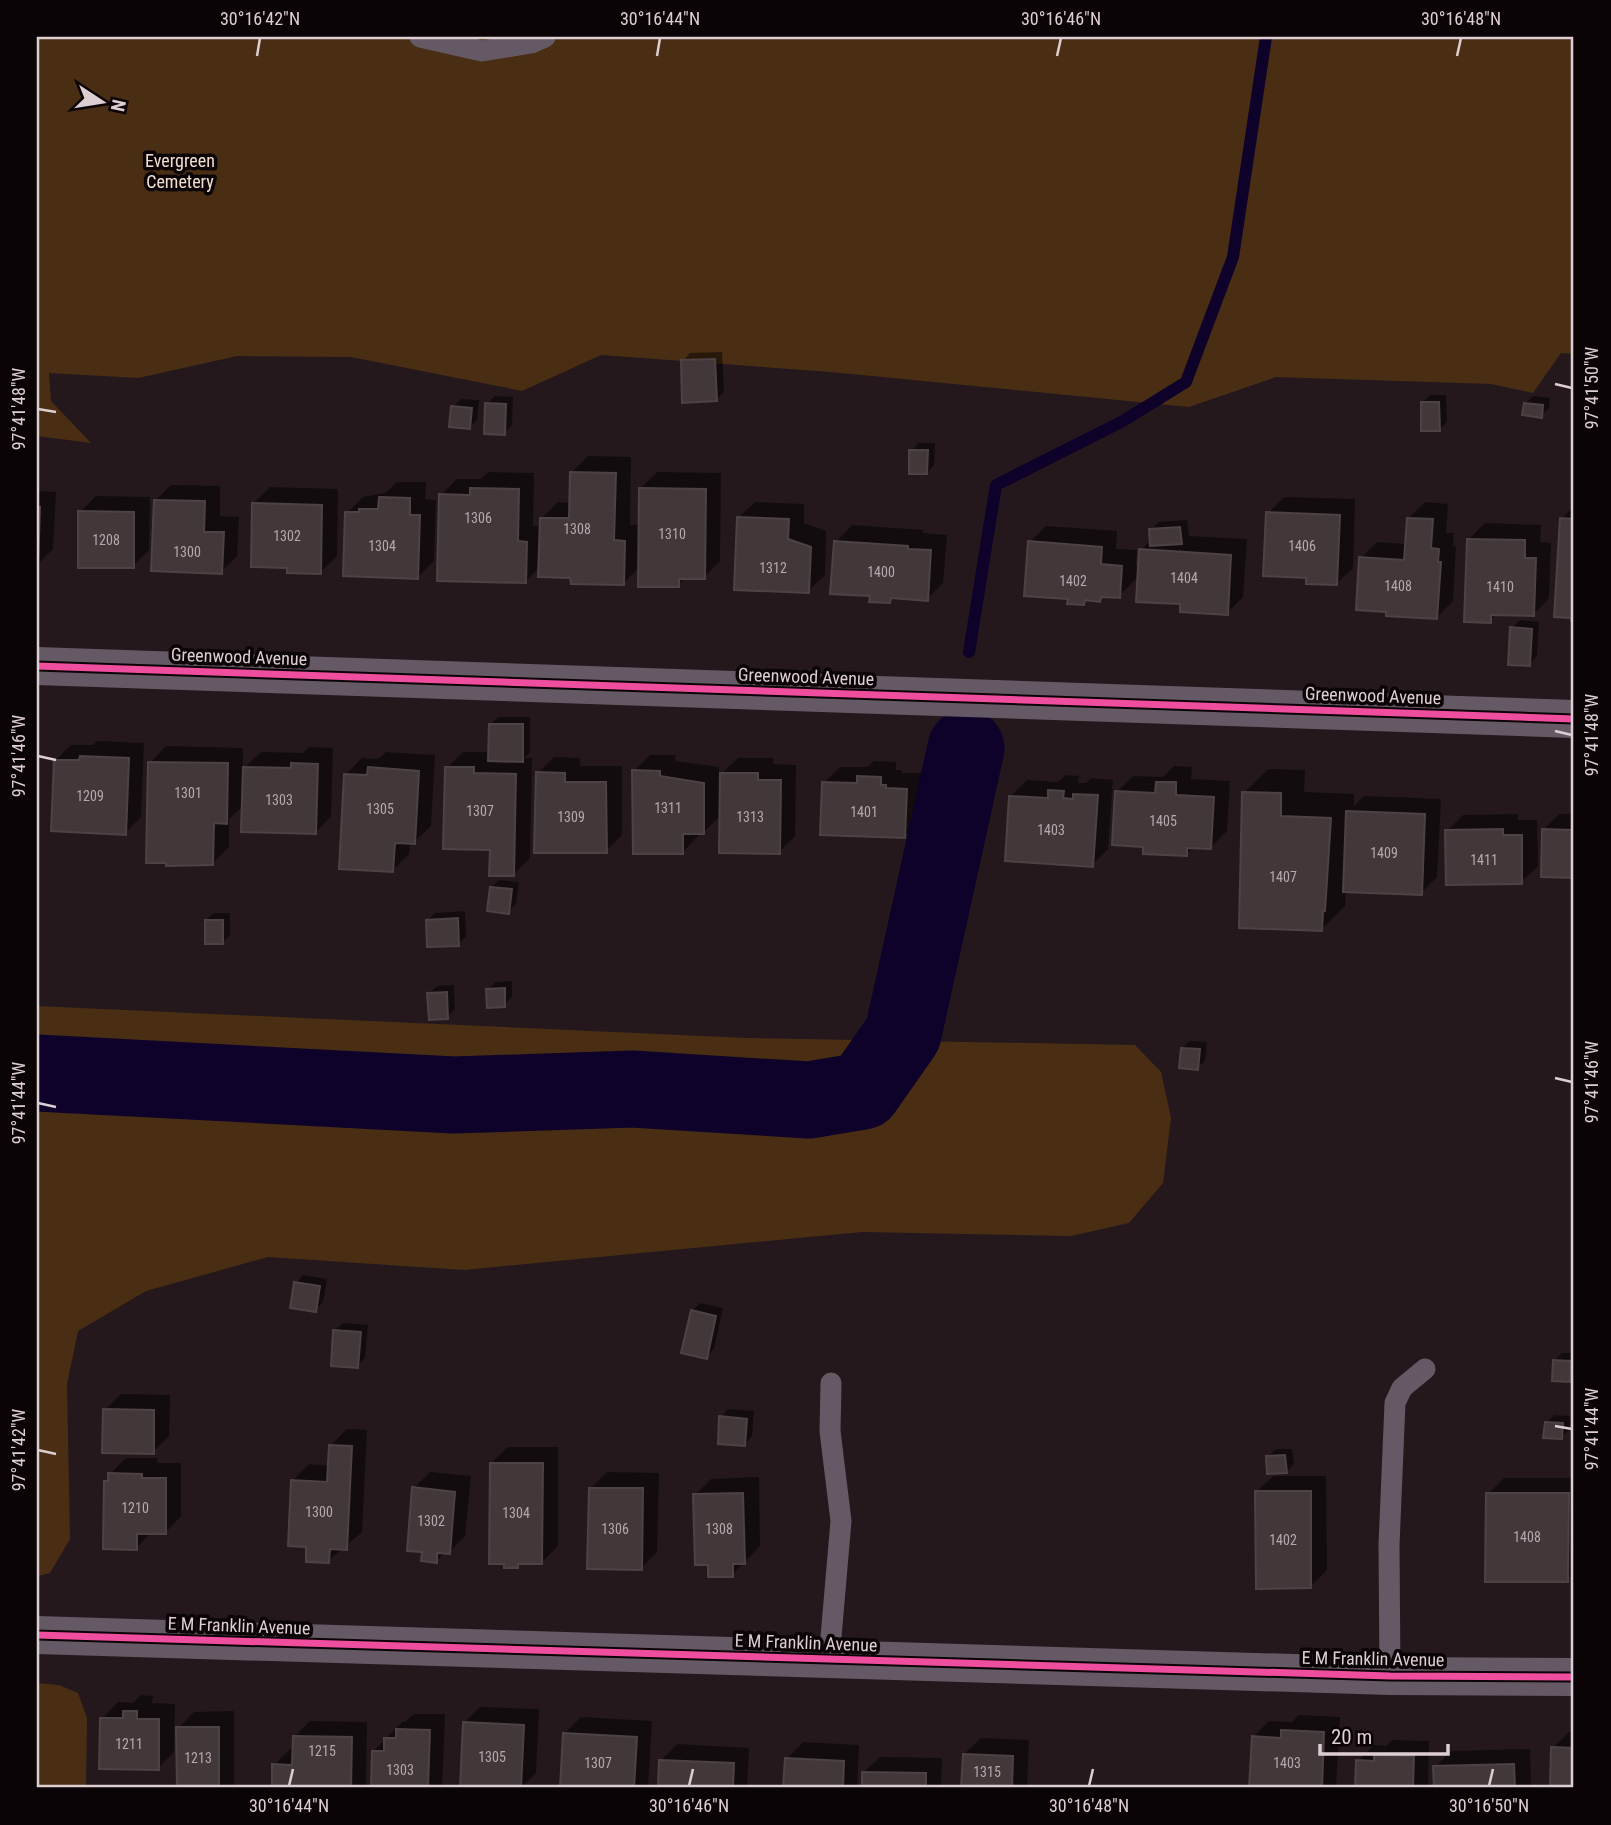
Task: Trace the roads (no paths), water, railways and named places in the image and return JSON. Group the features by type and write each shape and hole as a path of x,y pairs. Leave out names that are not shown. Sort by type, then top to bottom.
{"street":[{"name":"Greenwood Avenue","path":"37,666 1574,719"},
{"name":"E M Franklin Avenue","path":"37,1635 1390,1676 1574,1677"}],"lane":[{"path":"420,37 482,51 531,43 545,37"},
{"path":"1390,1676 1389,1545 1395,1403 1402,1388 1426,1369"},
{"path":"829,1660 841,1521 830,1431 831,1383"}],"waterway":[{"path":"969,652 996,485 1123,421 1186,382 1233,257 1266,37"},
{"path":"37,1073 454,1095 632,1089 809,1100 863,1091 903,1034 966,748"}],"park label":[{"name":"Evergreen Cemetery","path":"180,171"}]}
